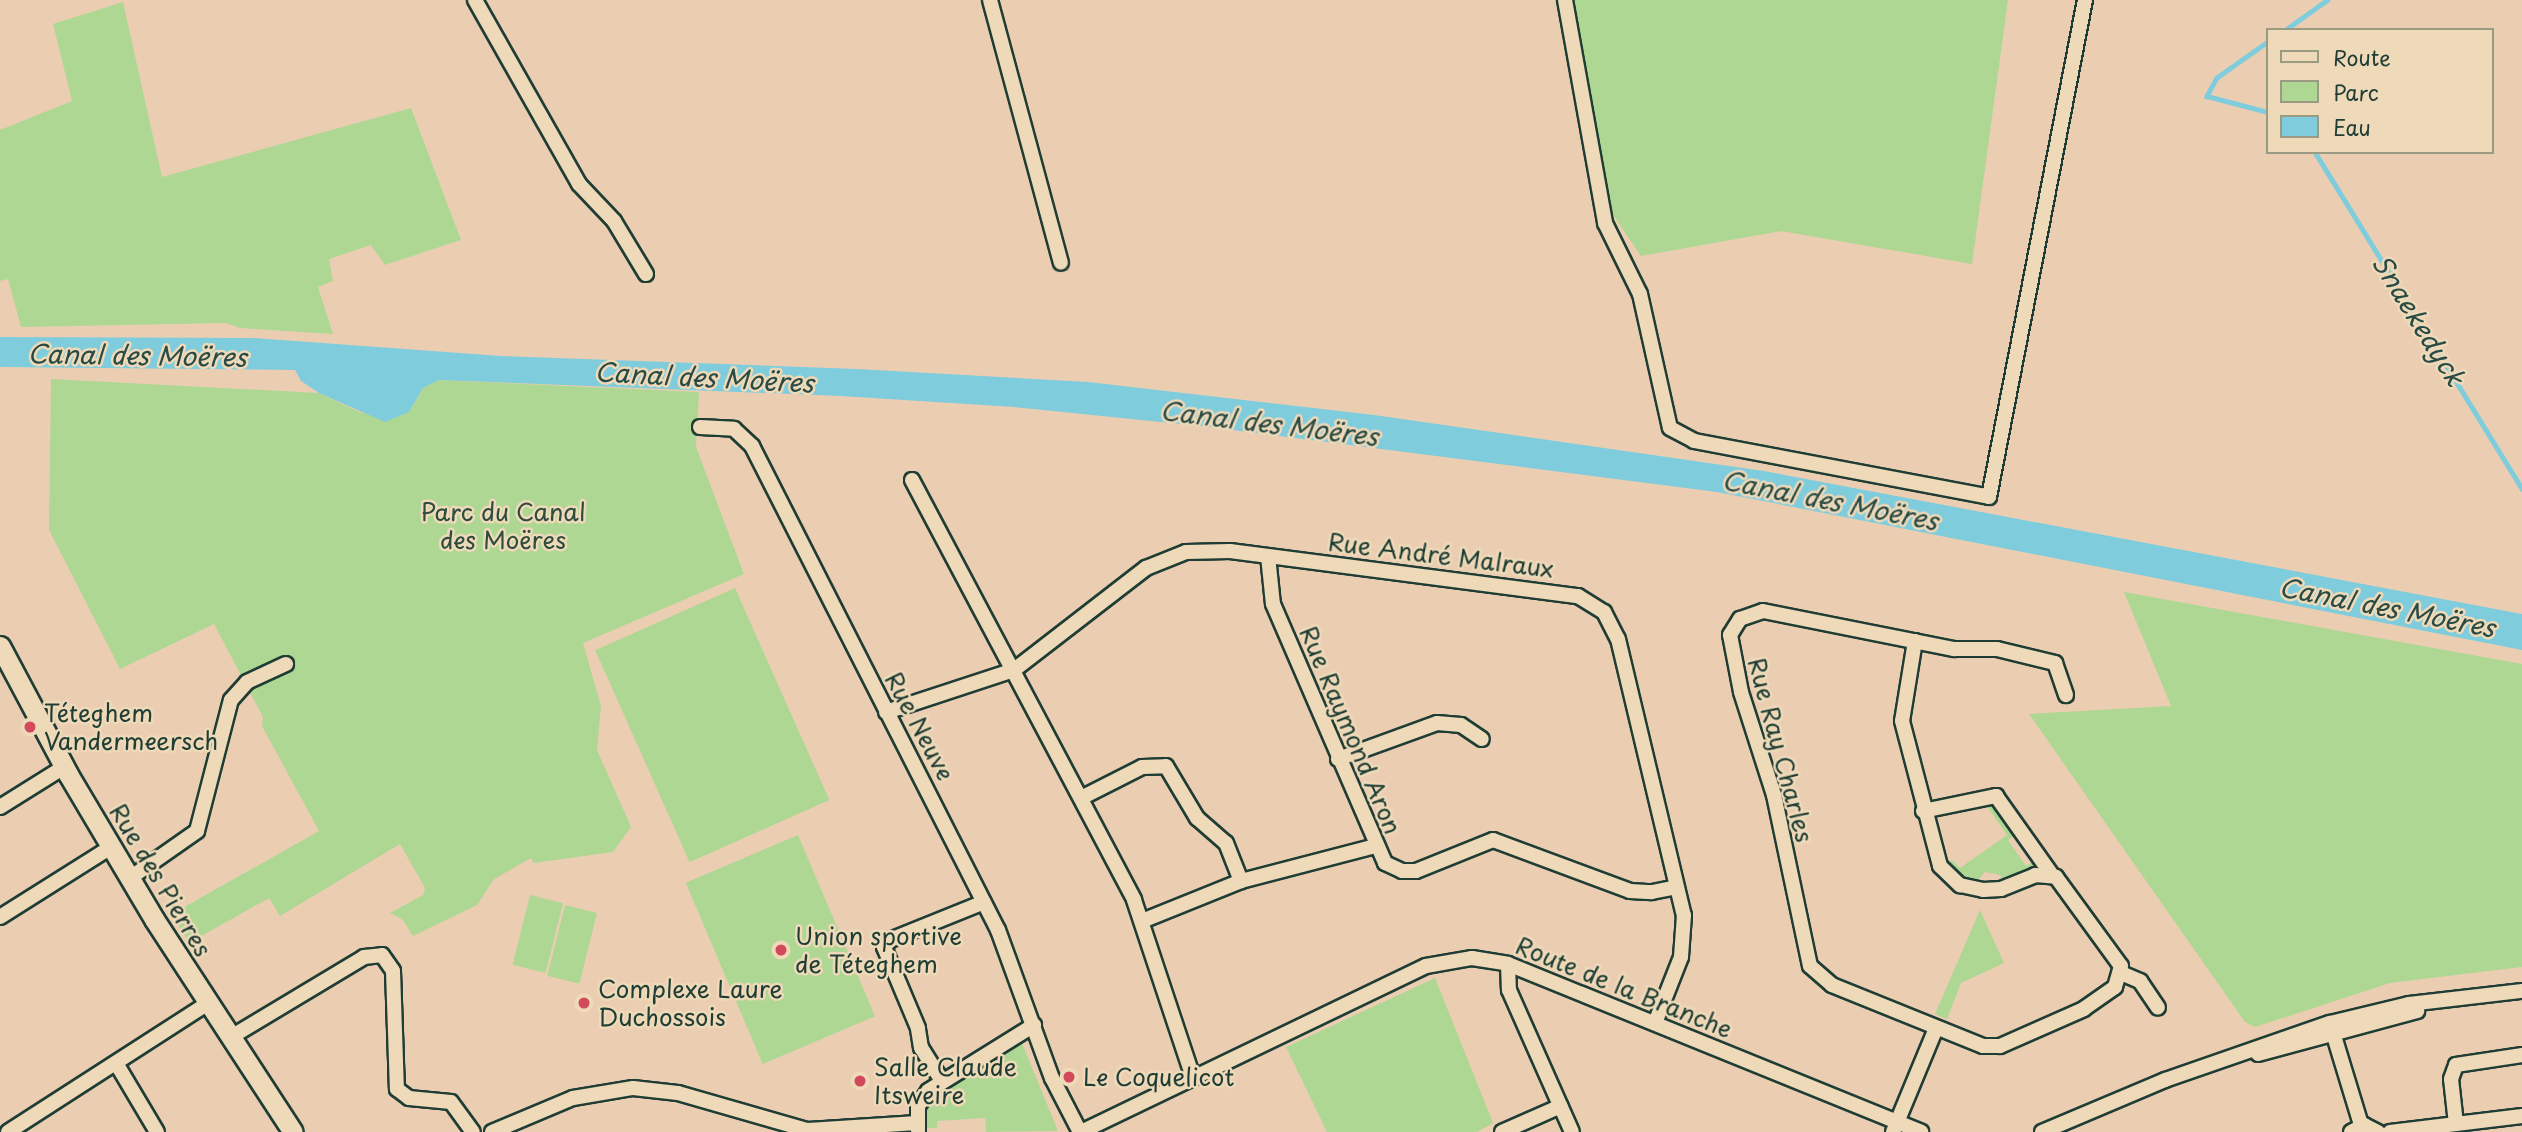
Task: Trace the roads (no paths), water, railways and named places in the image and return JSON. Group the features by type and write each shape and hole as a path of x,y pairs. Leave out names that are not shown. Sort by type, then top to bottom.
{"main road":[{"name":"Rue des Pierres","path":"0,646 64,767 111,847 208,1003 293,1132"}],"street":[{"path":"475,0 579,184 617,225 646,274"},
{"path":"990,0 1061,263"},
{"path":"1565,0 1605,223 1640,294 1670,428 1694,441 1989,497 2085,0"},
{"name":"Rue Neuve","path":"700,427 733,429 749,442 984,902 1057,1088 1081,1132"},
{"path":"912,480 1082,798 1142,921 1194,1077"},
{"name":"Rue André Malraux","path":"886,712 1014,670 1134,577 1166,558 1207,549 1578,596 1599,608 1618,639 1677,887 1684,945 1655,1023"},
{"name":"Rue Raymond Aron","path":"1268,556 1272,599 1375,846 1385,863 1402,872 1420,869 1493,840 1630,891 1652,892 1677,887"},
{"name":"Rue Ray Charles","path":"2066,695 2060,668 2049,659 1915,641 1763,611 1740,619 1730,639 1741,692 1774,795 1808,962 1825,982 1983,1046 2000,1046 2084,1009 2115,987 2121,973"},
{"path":"1915,641 1902,716 1935,857 1960,885 1996,890 2035,874 2052,875"},
{"path":"130,878 197,831 233,696 247,682 286,664"},
{"path":"1338,759 1437,723 1461,725 1482,739"},
{"path":"1082,798 1147,766 1166,766 1197,818 1226,843 1241,881"},
{"path":"0,807 64,767"},
{"path":"1923,811 1996,796 2052,875 2063,882 2118,959 2121,973 2140,981 2158,1008"},
{"path":"1142,921 1241,881 1375,846"},
{"path":"0,917 111,847"},
{"path":"942,1081 921,1048 918,1028 884,947 890,940 984,902"},
{"path":"231,1037 364,957 382,955 393,971 397,1089 409,1098 451,1102 473,1132"},
{"name":"Route de la Branche","path":"1081,1132 1432,964 1472,958 1508,964 1655,1023 1895,1127 1922,1132"},
{"path":"1508,964 1508,986 1572,1132"},
{"path":"2042,1132 2222,1060 2409,1004 2522,991"},
{"path":"8,1132 208,1003"},
{"path":"492,1132 573,1098 633,1088 678,1093 787,1129 918,1127 922,1098 942,1081 1034,1025"},
{"path":"1895,1127 1936,1028"},
{"path":"2332,1029 2356,1129 2378,1132"},
{"path":"2456,1124 2451,1079 2456,1065 2522,1055"},
{"path":"116,1063 156,1132"},
{"path":"1502,1132 1561,1106"},
{"path":"2390,1132 2522,1116"}],"water":[{"name":"Canal des Moëres","path":"0,337 254,338 501,356 857,369 1088,382 1374,415 1764,471 2522,614 2522,650 1717,492 1210,427 1014,407 841,396 439,380 423,388 409,412 385,422 319,393 301,381 295,370 0,367"}],"waterway":[{"name":"Snaekedyck","path":"2288,28 2327,0"},
{"name":"Snaekedyck","path":"2266,43 2217,78 2207,96 2266,111"},
{"name":"Snaekedyck","path":"2316,154 2522,488"}],"place":[{"name":"Téteghem Vandermeersch","path":"30,727"},
{"name":"Union sportive de Téteghem","path":"781,950"},
{"name":"Complexe Laure Duchossois","path":"584,1003"},
{"name":"Le Coquelicot","path":"1069,1077"},
{"name":"Salle Claude Itsweire","path":"860,1081"}],"park label":[{"name":"Parc du Canal des Moëres","path":"503,526"}]}
